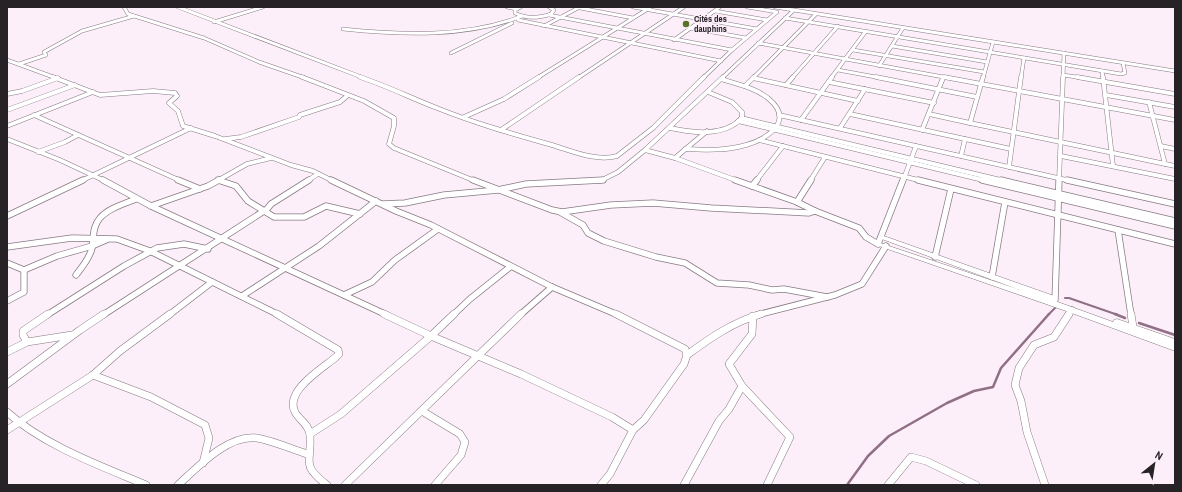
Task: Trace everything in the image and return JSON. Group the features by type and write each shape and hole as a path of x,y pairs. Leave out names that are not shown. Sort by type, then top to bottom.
{"street":[{"path":"124,7 128,14 202,37 208,42 370,104 394,118 394,126 389,144 394,148 498,190 558,211 583,225 588,233 604,241 656,257 685,263 717,283 772,290 784,290 827,297"},
{"path":"178,7 214,22 501,130 586,155 610,158 617,156 653,128 721,61 777,12 747,7"},
{"path":"214,22 263,7"},
{"path":"507,7 519,8"},
{"path":"549,7 554,10 550,15"},
{"path":"544,26 576,7 633,18"},
{"path":"634,7 649,8 673,14 757,29"},
{"path":"501,130 684,7"},
{"path":"675,39 720,7"},
{"path":"775,7 1175,71"},
{"path":"787,7 1175,71"},
{"path":"519,8 515,13 524,17"},
{"path":"464,117 504,100 649,8"},
{"path":"383,204 406,203 444,195 498,190 526,184 599,181 606,179 624,167 670,128 794,10"},
{"path":"715,11 767,20"},
{"path":"745,86 816,14"},
{"path":"343,29 384,33 448,32 490,26 524,17 550,15 733,50"},
{"path":"19,64 46,55 44,52 82,31 134,16"},
{"path":"451,53 524,17"},
{"path":"785,18 1124,74 1123,63"},
{"path":"518,20 721,61"},
{"path":"786,85 838,26"},
{"path":"690,28 746,38"},
{"path":"879,66 903,28"},
{"path":"801,120 866,31"},
{"path":"970,123 993,42"},
{"path":"758,43 1175,120"},
{"path":"892,46 987,62"},
{"path":"853,50 984,72"},
{"path":"1055,300 1064,53"},
{"path":"1009,167 1024,58"},
{"path":"7,60 93,92 110,96 153,91 175,93 177,96 170,103 178,111 183,126 318,174 438,229 510,267 552,287 587,301 640,326 685,349 687,355"},
{"path":"838,70 977,97"},
{"path":"1102,71 1106,95 1113,166"},
{"path":"1063,75 1175,94"},
{"path":"8,94 35,87 58,78"},
{"path":"753,78 858,101"},
{"path":"922,130 940,90 943,78"},
{"path":"685,149 723,149 740,146 766,137 776,128 779,115 775,105 768,99 745,86 721,79"},
{"path":"829,82 934,103"},
{"path":"7,110 75,85"},
{"path":"840,128 865,89"},
{"path":"7,126 93,92"},
{"path":"670,128 707,131 725,128 739,119 742,112 740,107 723,96 708,92"},
{"path":"1106,95 1175,107"},
{"path":"222,140 241,138 299,117 300,115 340,102 347,96"},
{"path":"1149,102 1165,164"},
{"path":"850,114 1011,149"},
{"path":"929,114 1175,166"},
{"path":"779,115 1175,204"},
{"path":"34,116 54,123 128,158 200,189"},
{"path":"739,119 1175,221"},
{"path":"7,216 190,128"},
{"path":"675,158 707,131"},
{"path":"38,152 65,142 78,135"},
{"path":"7,139 60,160 92,175 136,199 344,294 431,336 478,355 598,411 619,419 633,430"},
{"path":"961,156 965,139"},
{"path":"759,140 1175,244"},
{"path":"752,186 783,146"},
{"path":"603,484 610,474 633,430 644,420 668,388 684,364 687,355 713,336 746,318 827,297 862,284 881,242 916,146"},
{"path":"1161,146 1175,149"},
{"path":"645,150 675,158 796,202 859,228 866,238 935,257 1175,342"},
{"path":"1061,156 1175,179"},
{"path":"796,202 825,157"},
{"path":"151,206 200,189 247,164 272,158"},
{"path":"7,384 72,335 208,249 318,174"},
{"path":"218,180 236,186 248,201 274,217 304,217 326,206 360,214"},
{"path":"935,257 951,189"},
{"path":"1060,195 1175,226"},
{"path":"76,275 87,262 92,246 92,238 95,227 100,218 109,211 136,199"},
{"path":"242,296 331,238 376,201"},
{"path":"992,277 1005,202"},
{"path":"558,211 570,211 611,205 653,203 711,208 809,213 815,211"},
{"path":"344,294 372,282 395,260 438,229"},
{"path":"1118,230 1133,327"},
{"path":"7,247 72,238 117,239 150,251 242,296 290,321 338,350 339,354 300,387 295,394 293,401 294,410 307,427 310,434 307,464 313,474 327,485"},
{"path":"7,263 24,270 58,256 92,246 109,238"},
{"path":"881,242 1175,348"},
{"path":"27,342 23,331 27,328 150,251 163,246 175,244 184,244 208,249"},
{"path":"310,434 342,414 431,336 470,299 510,267"},
{"path":"7,301 24,292 24,270"},
{"path":"7,430 93,375 120,351 193,298 212,282"},
{"path":"345,485 422,412 478,355 552,287"},
{"path":"1045,485 1027,432 1021,401 1015,385 1019,368 1034,345 1054,337 1072,310"},
{"path":"753,316 752,334 729,364 742,386 790,437 767,485"},
{"path":"7,352 27,342 72,335"},
{"path":"93,375 151,397 205,426 209,438 203,463"},
{"path":"684,485 719,421 729,409 742,386"},
{"path":"7,412 18,422 73,454 146,485"},
{"path":"422,412 460,434 464,439 465,444 462,453 435,485"},
{"path":"178,485 219,451 232,443 246,438 256,438 307,454"},
{"path":"888,485 911,457 926,462 976,485"}],"waterway":[{"path":"1065,298 1069,298 1118,315"},
{"path":"1049,314 1056,307"},
{"path":"847,485 868,456 889,436 947,403 974,391 993,387 1001,368 1049,314"},
{"path":"1115,314 1125,318"},
{"path":"1139,323 1175,335"}],"place":[{"name":"Cités des dauphins","path":"686,24"}]}
